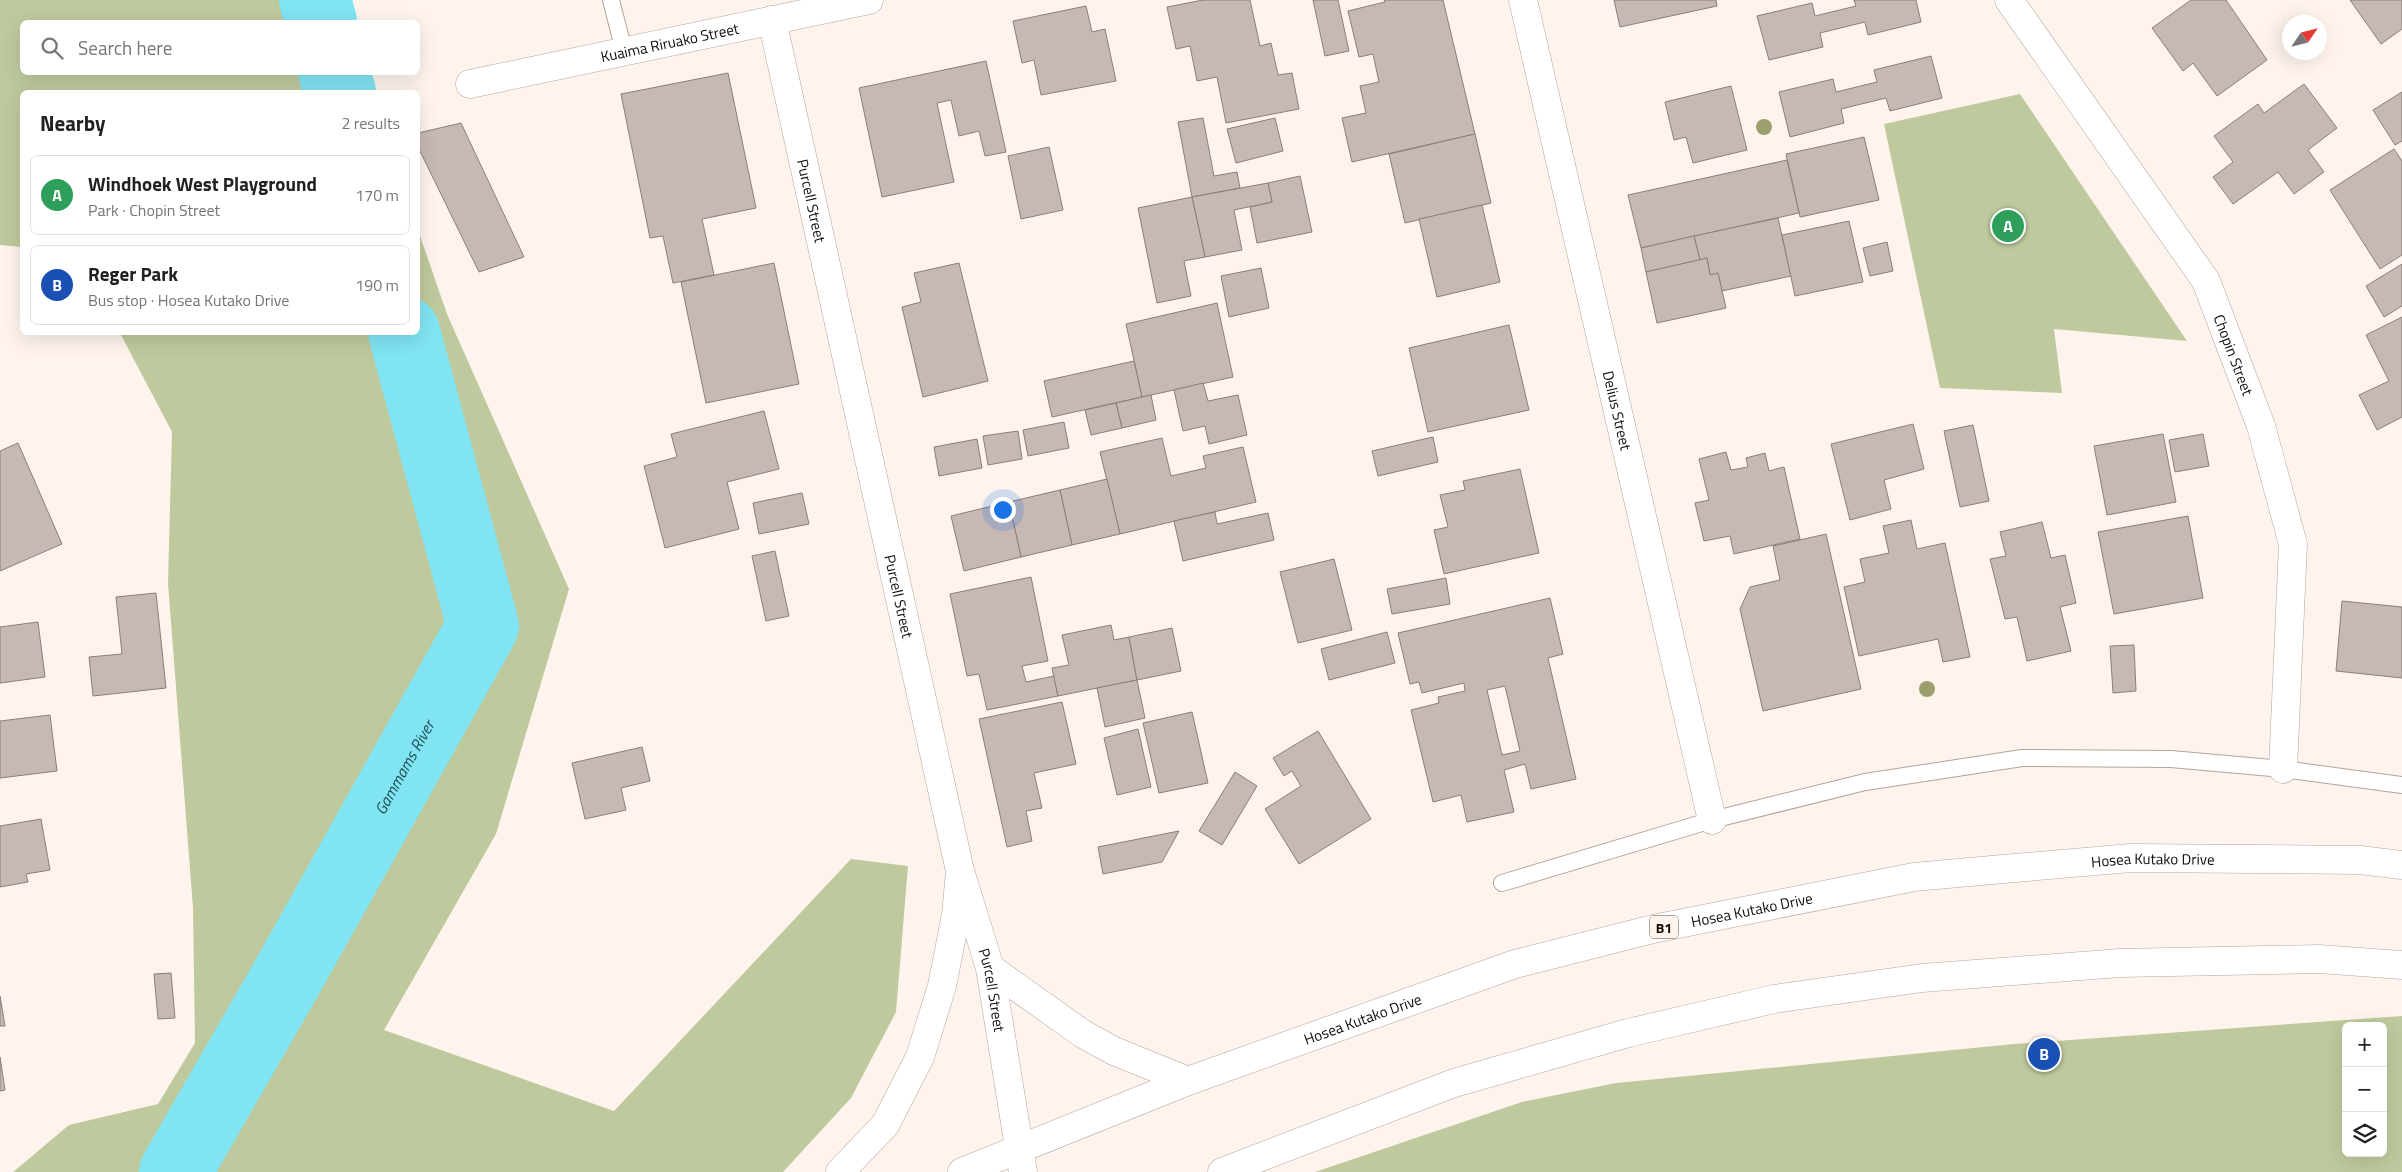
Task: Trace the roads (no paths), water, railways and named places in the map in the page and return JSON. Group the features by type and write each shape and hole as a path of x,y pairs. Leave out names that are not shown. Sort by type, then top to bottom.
{"main road":[{"name":"Kuaima Riruako Street","path":"470,84 869,0"},
{"name":"Delius Street","path":"1523,0 1712,820"},
{"name":"Chopin Street","path":"2009,0 2206,281 2261,426 2293,544 2283,769"},
{"name":"Purcell Street","path":"772,20 960,871 990,968 1022,1160"},
{"name":"Hosea Kutako Drive","path":"962,1172 1022,1160 1188,1081 1515,964 1653,930 1914,877 2131,858 2360,860 2402,864"},
{"path":"840,1172 885,1125 920,1057 942,986 956,915 960,871"},
{"path":"1222,1172 1454,1083 1628,1033 1774,999 1922,978 2120,963 2319,959 2402,965"},
{"path":"990,968 1083,1034 1114,1052 1188,1081"}],"lane":[{"path":"611,0 624,52"},
{"path":"1502,883 1712,820 1864,782 2022,758 2171,759 2283,769 2402,785"}],"waterway":[{"name":"Gammams River","path":"315,0 320,20"},
{"name":"Gammams River","path":"335,75 339,90"},
{"name":"Gammams River","path":"175,1172 289,974 483,626 405,335"}],"place":[{"name":"Windhoek West Playground","path":"2008,226"},
{"name":"Reger Park","path":"2044,1054"}]}
